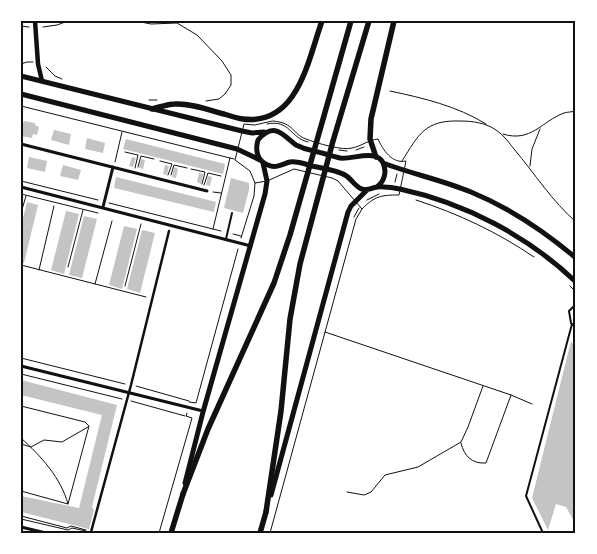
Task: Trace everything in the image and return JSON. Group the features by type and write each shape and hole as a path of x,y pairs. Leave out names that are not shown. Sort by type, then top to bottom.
{"main road":[{"path":"152,109 176,104 193,106 242,119 269,116 277,112 290,101 300,83 322,21"},
{"path":"182,494 208,429 274,283 351,21"},
{"path":"266,512 281,411 286,350 297,281 333,141 369,21"},
{"path":"376,157 370,139 371,119 394,21"},
{"path":"21,76 252,133 282,132 300,147 336,157 348,158 367,154 398,169 472,192 501,206 528,221 576,258"},
{"path":"21,94 237,149 275,167 294,162 325,169 345,175 358,188 367,190"},
{"path":"171,533 265,194 267,181 257,154 257,145 262,136 267,132"},
{"path":"377,187 385,176 383,163"},
{"path":"260,533 346,217 351,206 367,190 377,187 394,188 455,206 485,219 524,241 576,282"}],"street":[{"path":"35,21 37,28 38,64 42,81"},
{"path":"21,144 207,191"},
{"path":"103,208 113,167"},
{"path":"21,187 251,246"},
{"path":"90,532 129,393 169,231"},
{"path":"21,366 203,412"},
{"path":"21,527 46,533"}],"lane":[{"path":"226,240 232,213"},
{"path":"543,533 526,496 572,324 568,311 576,304"},
{"path":"572,324 576,326"}],"path":[{"path":"21,26 37,28 68,21"},
{"path":"136,21 151,24 177,23 197,35 222,61 231,75 231,85 219,99 212,102 204,101"},
{"path":"390,91 424,98 471,114 502,134 530,167 552,198 576,222"},
{"path":"21,106 235,160"},
{"path":"502,134 511,136 525,135 564,113 576,112"},
{"path":"244,124 254,125 274,121 282,122 292,126 305,139 345,149 353,148 370,139 378,139 383,150 401,162 418,136 435,123 448,120 486,124"},
{"path":"530,167 532,149 540,128"},
{"path":"113,167 122,131"},
{"path":"124,152 138,155 135,172"},
{"path":"135,172 141,156 154,159"},
{"path":"213,229 230,158"},
{"path":"160,161 172,164 168,181"},
{"path":"168,181 174,165 187,168"},
{"path":"191,169 205,172 202,190"},
{"path":"366,201 379,194 392,193 398,169"},
{"path":"202,190 208,173 221,176"},
{"path":"21,181 242,236"},
{"path":"21,358 196,403 254,196 255,183"},
{"path":"207,191 222,193"},
{"path":"21,194 98,213"},
{"path":"21,213 26,195"},
{"path":"415,200 467,219 496,233 537,258"},
{"path":"310,376 353,218 362,204"},
{"path":"39,270 54,206"},
{"path":"270,533 356,219 362,209"},
{"path":"68,267 83,210"},
{"path":"95,284 112,221"},
{"path":"125,286 141,224"},
{"path":"21,265 151,299"},
{"path":"569,286 576,292"},
{"path":"322,331 512,395 532,404"},
{"path":"21,374 192,418 159,533"},
{"path":"347,492 364,495 371,492 385,475 418,467 461,442 483,385"},
{"path":"461,442 463,452 470,459 480,464 486,463 512,395"},
{"path":"186,416 189,401"},
{"path":"21,406 85,422 89,426"},
{"path":"21,444 31,447 44,440 62,442 89,426"},
{"path":"68,504 89,426"},
{"path":"21,438 56,477 64,490 68,504"},
{"path":"21,491 68,504"},
{"path":"21,517 67,528 71,526 90,532"}],"building":[{"path":"24,121 35,123 39,127 37,135 33,134 32,138 21,136 21,122 23,123"},
{"path":"54,130 71,134 69,145 51,140"},
{"path":"87,138 105,143 103,153 85,149"},
{"path":"126,139 225,164 223,174 123,149"},
{"path":"29,157 47,161 45,172 27,168"},
{"path":"132,157 136,158 133,167 129,166"},
{"path":"141,159 145,160 143,169 139,168"},
{"path":"63,165 81,170 78,180 60,176"},
{"path":"165,165 169,166 167,175 163,174"},
{"path":"174,167 178,169 176,178 172,177"},
{"path":"199,173 203,174 201,184 197,182"},
{"path":"208,176 212,177 210,186 206,185"},
{"path":"116,177 216,202 214,212 114,188"},
{"path":"231,178 249,183 243,213 224,208"},
{"path":"27,202 38,205 24,263 21,262 21,226"},
{"path":"66,211 79,214 64,274 51,270"},
{"path":"84,216 97,219 82,278 69,275"},
{"path":"124,226 137,229 122,289 109,285"},
{"path":"142,230 155,233 140,293 127,289"},
{"path":"571,341 576,349 576,525 566,507 556,504 548,530 532,498"},
{"path":"21,380 117,405 92,507 94,510 89,529 21,512 21,496 79,508 102,415 21,395"}]}
